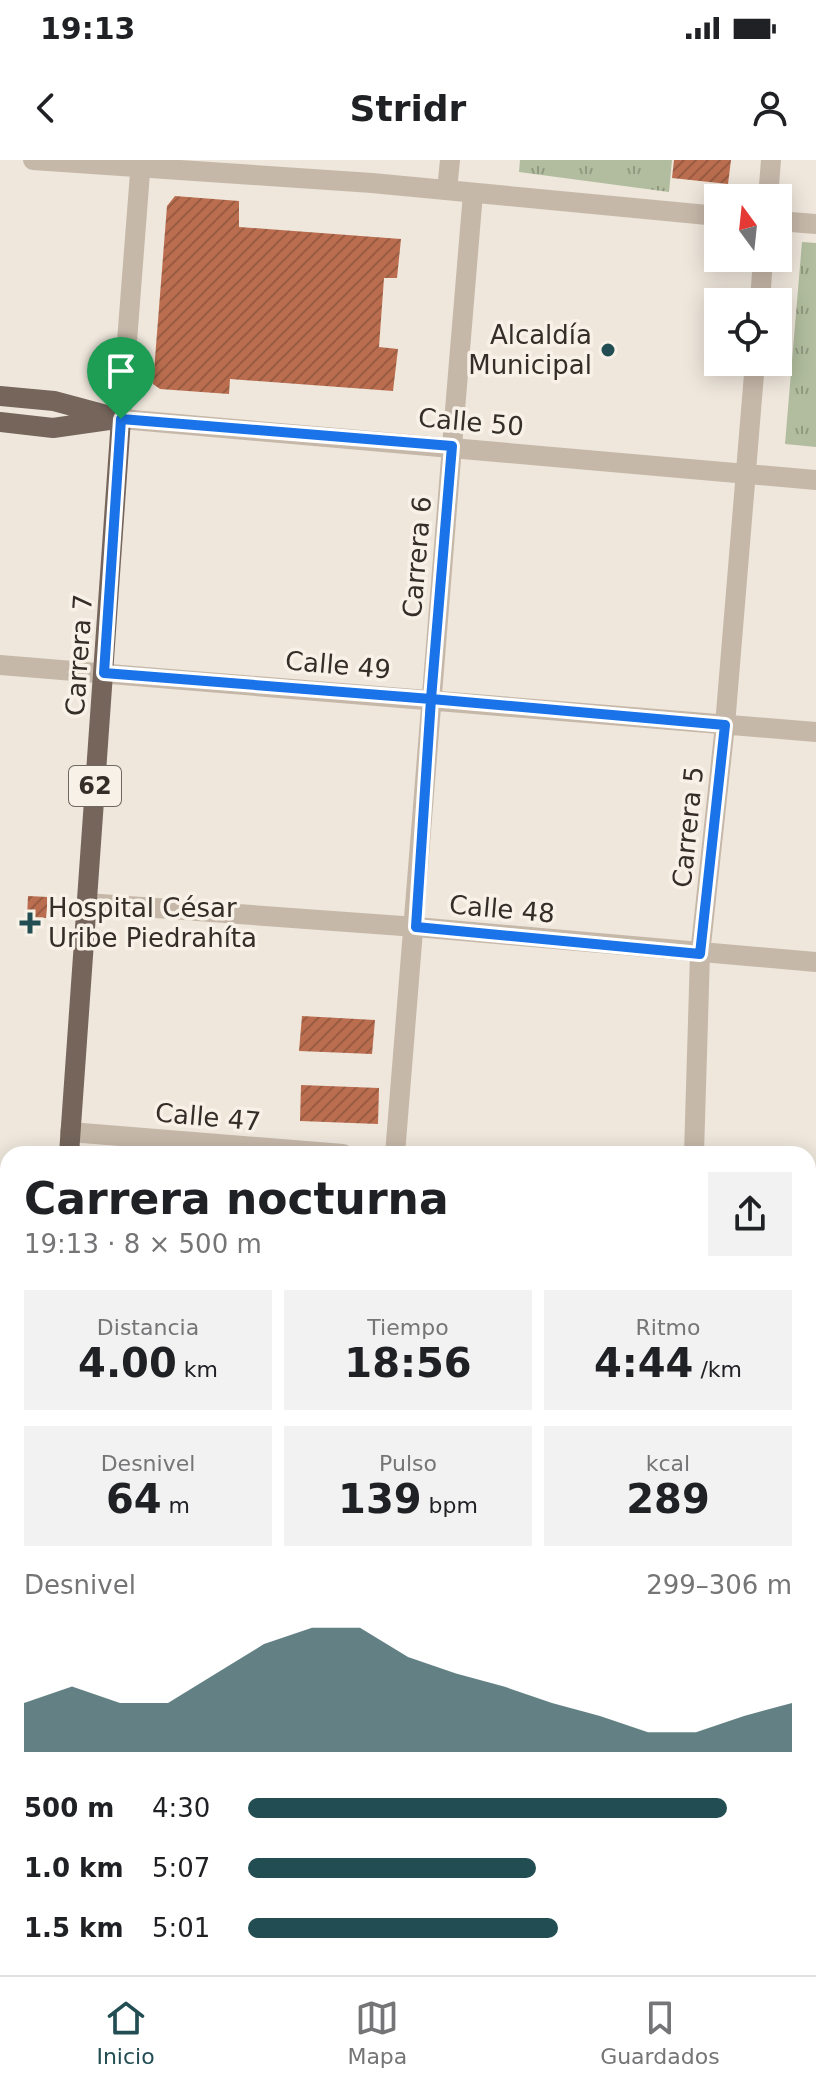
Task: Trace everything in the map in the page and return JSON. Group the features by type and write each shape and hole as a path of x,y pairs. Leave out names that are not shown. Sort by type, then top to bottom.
{"main road":[{"name":"Calle 50","path":"0,396 54,401 121,419"},
{"name":"Calle 50","path":"0,422 53,428 121,419"},
{"name":"Carrera 7","path":"69,1146 121,419"}],"street":[{"path":"33,160 141,165 704,215"},
{"path":"447,190 450,160"},
{"path":"769,184 771,160"},
{"name":"Carrera 7","path":"121,419 141,165"},
{"name":"Carrera 6","path":"396,1146 416,927 431,699 473,193"},
{"path":"792,222 816,224"},
{"name":"Carrera 5","path":"694,1146 700,954 725,725 754,376"},
{"name":"Calle 50","path":"121,419 816,480"},
{"name":"Calle 49","path":"0,665 816,732"},
{"name":"Calle 48","path":"87,903 416,927 816,962"},
{"name":"Calle 47","path":"70,1132 244,1146"}],"green space":[{"path":"520,160 672,160 669,192 519,172"},
{"path":"802,242 816,243 816,447 785,444"}],"building":[{"path":"674,160 731,160 728,184 672,178"},
{"path":"175,196 239,201 239,227 401,239 397,278 384,278 379,347 398,349 393,391 230,379 229,394 160,389 153,384 167,206"},
{"path":"28,896 48,897 46,918 27,917"},
{"path":"302,1016 375,1020 372,1054 299,1051"},
{"path":"301,1085 379,1088 378,1124 300,1121"}],"place":[{"name":"Alcaldía Municipal","path":"608,350"},
{"name":"Hospital César Uribe Piedrahíta","path":"30,923"}],"route":[{"path":"121,419 104,673 431,699 416,927 700,954 725,725 431,699 452,446 121,419"}]}
